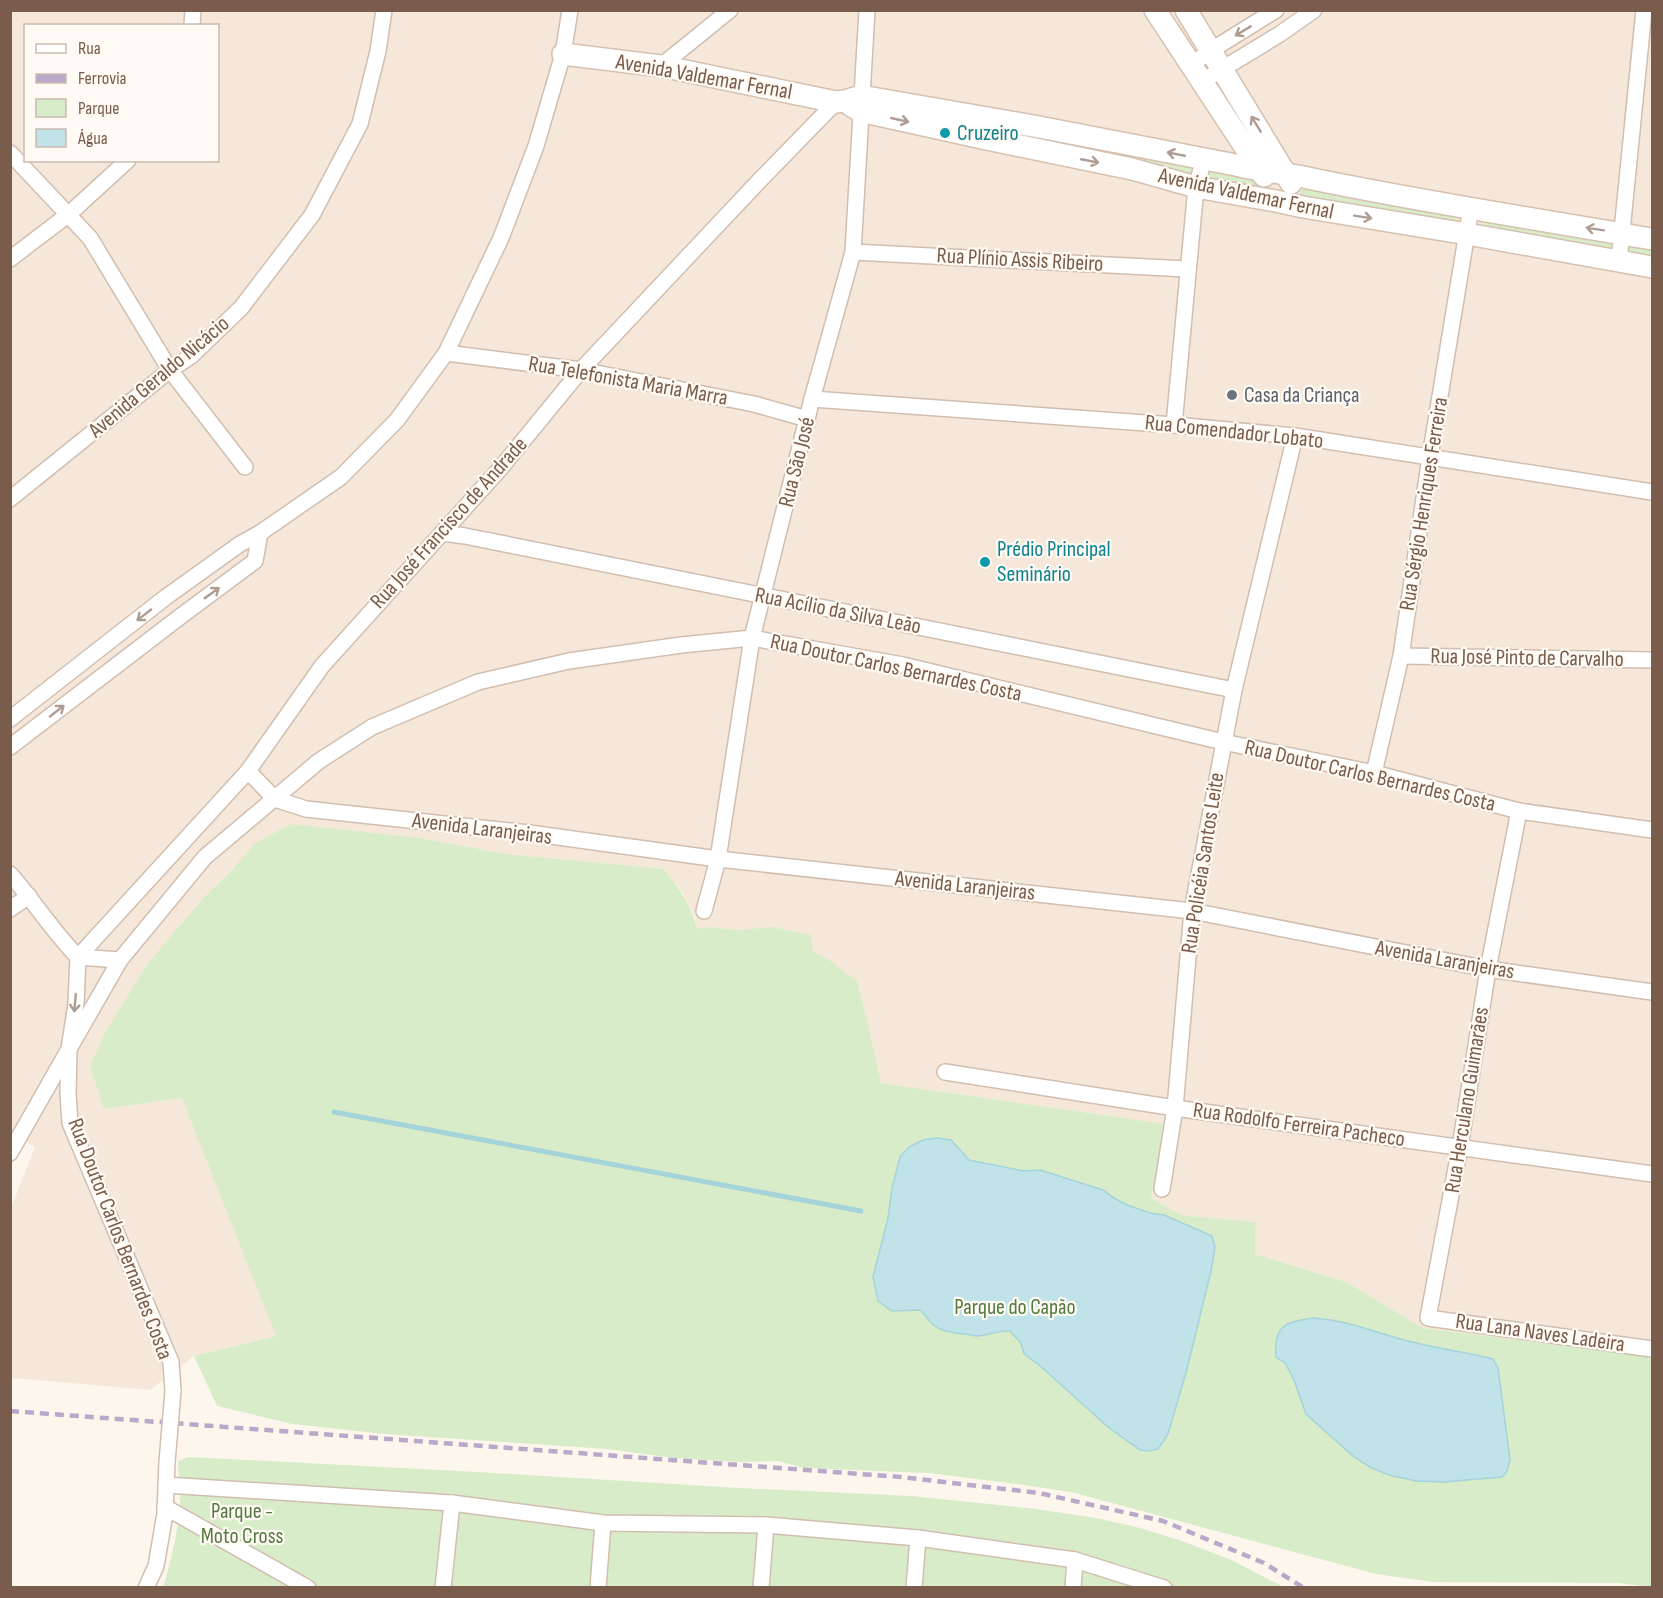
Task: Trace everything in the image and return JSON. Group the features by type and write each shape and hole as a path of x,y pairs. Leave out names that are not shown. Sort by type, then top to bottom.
{"street":[{"name":"Avenida Geraldo Nicácio","path":"10,499 170,370 191,356 241,308 312,215 360,124 378,51 384,10"},
{"path":"32,731 14,716 166,597 240,544 260,533 341,477 397,420 446,353 501,238 536,146 563,54 570,10"},
{"path":"661,66 730,10"},
{"name":"Rua São José","path":"704,911 718,859 752,638 812,399 853,252 851,103 867,10"},
{"path":"1155,10 1261,171 1276,201"},
{"path":"1186,10 1286,174 1303,207"},
{"path":"1196,74 1216,60 1280,34 1314,10"},
{"path":"1619,261 1644,10"},
{"path":"1196,74 1271,14 1280,34"},
{"name":"Avenida Valdemar Fernal","path":"563,54 661,66 851,103 1138,146 1402,197 1653,239"},
{"name":"Avenida Valdemar Fernal","path":"851,103 982,138 1132,169 1196,187 1653,267"},
{"name":"Rua José Francisco de Andrade","path":"78,957 248,771 322,666 499,470 581,370 760,180 851,103"},
{"path":"1132,169 1138,146"},
{"path":"10,153 90,238 170,370 245,467"},
{"path":"1174,425 1196,187 1204,159"},
{"path":"10,259 69,214 126,162"},
{"path":"1397,223 1402,197"},
{"name":"Rua Sérgio Henriques Ferreira","path":"1374,773 1401,656 1430,457 1471,208"},
{"path":"1552,249 1556,223"},
{"name":"Rua Plínio Assis Ribeiro","path":"853,252 1187,269"},
{"name":"Rua Telefonista Maria Marra","path":"446,353 581,370 754,404 807,419"},
{"name":"Rua Comendador Lobato","path":"812,399 1295,436 1653,492"},
{"name":"Rua Policéia Santos Leite","path":"1162,1189 1175,1108 1192,911 1234,690 1295,436"},
{"path":"10,747 255,561 260,533"},
{"name":"Rua Acílio da Silva Leão","path":"442,533 1234,690"},
{"path":"166,597 181,616"},
{"name":"Rua Doutor Carlos Bernardes Costa","path":"146,1587 156,1566 165,1508 166,1462 173,1391 171,1362 70,1123 69,1049 120,960 205,857 319,761 372,727 478,682 569,662 681,645 752,638 903,665 1223,742 1374,773 1519,811 1653,830"},
{"name":"Rua José Pinto de Carvalho","path":"1401,656 1653,660"},
{"path":"248,771 275,799"},
{"name":"Avenida Laranjeiras","path":"275,799 306,809 529,833 718,859 1192,911 1488,969 1653,992"},
{"name":"Rua Herculano Guimarães","path":"1428,1318 1460,1147 1488,969 1519,811"},
{"path":"10,874 63,942 78,957 120,960"},
{"path":"10,909 29,896"},
{"path":"14,1147 69,1049 76,1004 78,957"},
{"name":"Rua Rodolfo Ferreira Pacheco","path":"945,1072 1175,1108 1653,1174"},
{"name":"Rua Lana Naves Ladeira","path":"1428,1318 1653,1348"},
{"path":"166,1485 452,1503 603,1522 766,1525 918,1538 1075,1560 1164,1587"},
{"path":"443,1587 452,1503"},
{"path":"165,1508 308,1587"},
{"path":"598,1587 603,1522"},
{"path":"761,1587 766,1525"},
{"path":"914,1587 918,1538"},
{"path":"1072,1587 1075,1560"}],"shaded area":[{"path":"10,11 1652,11 1652,1357 1423,1328 1346,1282 1255,1254 1256,1222 1181,1215 1151,1198 1166,1124 881,1083 857,981 751,931 709,927 697,930 695,917 683,893 664,869 507,854 420,838 254,844 231,871 203,898 148,963 107,1029 104,1109 182,1098 248,1243 276,1336 194,1356 150,1390 13,1378 11,1376 11,1208 35,1147 10,1134"}],"green space":[{"path":"1056,135 1167,155 1165,171 1051,148"},
{"path":"1170,155 1251,170 1263,191 1168,171"},
{"path":"1293,178 1401,198 1396,222 1308,205"},
{"path":"1402,198 1455,211 1454,226 1397,222"},
{"path":"1487,218 1652,239 1652,267 1485,230"},
{"name":"Parque do Capão","path":"291,824 420,838 507,854 664,869 688,904 697,929 709,927 739,930 772,927 811,935 813,952 825,957 857,981 881,1083 1166,1124 1151,1198 1181,1215 1256,1222 1255,1254 1346,1282 1423,1328 1652,1357 1652,1587 1618,1583 1433,1582 1376,1574 1071,1492 1017,1484 928,1473 804,1468 778,1461 740,1462 674,1458 606,1449 385,1434 292,1424 217,1406 194,1356 276,1336 182,1098 104,1109 90,1066 107,1029 148,963 203,898 231,871 254,844"},
{"name":"Parque - Moto Cross","path":"189,1457 912,1496 1036,1509 1096,1518 1182,1541 1229,1559 1284,1587 163,1588 179,1515 178,1461"}],"water":[{"path":"937,1138 951,1140 969,1160 1024,1171 1040,1170 1103,1190 1127,1205 1164,1215 1212,1236 1215,1247 1211,1271 1187,1369 1168,1434 1158,1449 1140,1450 1108,1427 1024,1354 1021,1343 1010,1331 978,1336 949,1332 934,1325 921,1310 892,1311 878,1301 873,1277 900,1157 909,1147 923,1140"},
{"path":"1313,1318 1338,1321 1412,1342 1493,1359 1498,1368 1510,1460 1507,1471 1502,1477 1443,1482 1416,1481 1389,1475 1354,1457 1306,1414 1294,1380 1285,1363 1276,1357 1277,1338 1283,1327 1295,1321"}],"waterway":[{"path":"334,1112 861,1211"}],"railway":[{"path":"10,1411 901,1477 1039,1493 1163,1521 1264,1563 1304,1588"}],"place":[{"name":"Cruzeiro","path":"945,133"},
{"name":"Casa da Criança","path":"1232,395"},
{"name":"Prédio Principal Seminário","path":"985,562"}]}
